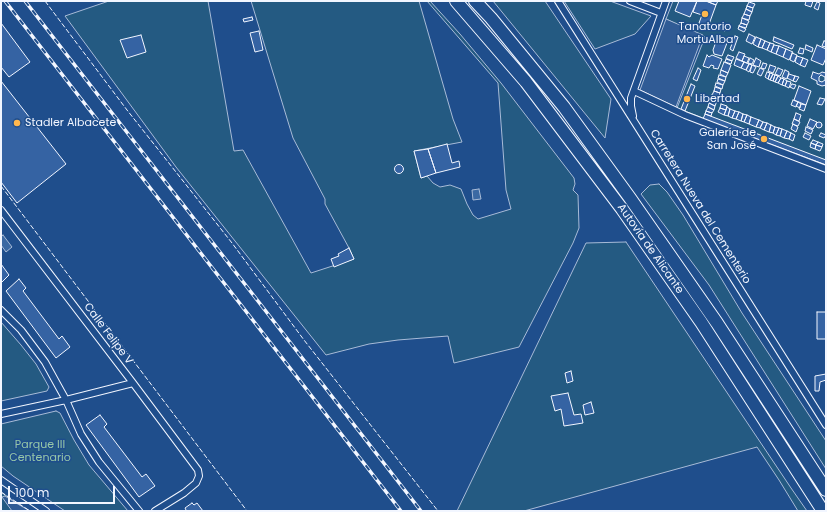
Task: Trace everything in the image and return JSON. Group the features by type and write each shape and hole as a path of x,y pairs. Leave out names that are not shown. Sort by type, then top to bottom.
{"highway":[{"name":"Autovía de Alicante","path":"456,1 526,82 622,209 701,322 823,511"},
{"name":"Autovía de Alicante","path":"475,1 491,18 564,108 643,216 713,317 826,490"},
{"path":"481,1 491,18"}],"street":[{"name":"Carretera Nueva del Cementerio","path":"558,1 826,425"},
{"path":"630,1 661,13"},
{"path":"633,120 631,98 666,1"},
{"path":"634,91 685,115 826,169"},
{"name":"Calle Felipe V","path":"1,210 198,470 199,476 196,483 184,493 155,511"},
{"path":"1,310 22,330 45,362 66,400 81,434 98,462 139,511"},
{"path":"1,414 66,400 133,383"},
{"path":"1,480 46,511"}],"green space":[{"path":"109,1 208,1 234,151 243,150 311,273 354,259 293,138 251,1 419,1 453,119 462,142 414,151 421,178 427,176 433,183 440,187 450,185 461,189 473,215 478,219 511,209 506,190 498,83 427,1 430,1 501,83 574,178 575,184 573,190 578,195 579,228 573,243 519,347 454,363 448,336 369,344 326,355 176,167 65,16"},
{"path":"493,1 545,1 611,99 605,138"},
{"path":"564,1 610,1 651,16 635,34 595,49"},
{"path":"673,1 826,1 826,166 677,108 705,37 666,19"},
{"path":"659,184 667,192 683,215 742,313 826,441 826,469 709,285 641,194 650,185"},
{"path":"626,242 807,511 798,511 757,447 524,511 457,511 586,243"},
{"path":"1,322 36,364 49,387 47,391 1,401"},
{"name":"Parque III Centenario","path":"56,411 60,413 89,465 128,511 65,511 13,476 1,466 1,424"},
{"path":"1,492 16,503 30,511 1,511"}],"shaded area":[{"path":"666,19 703,35 676,107 640,90"},
{"path":"479,189 481,199 473,200 472,190"},
{"path":"3,235 12,247 6,252 1,245 1,237"},
{"path":"5,496 30,511 12,511 2,497"}],"building":[{"path":"679,1 697,1 690,17 675,11"},
{"name":"Tanatorio MortuAlba","path":"697,1 706,1 716,5 708,27 699,23 702,15 693,12"},
{"path":"706,1 718,1 716,5"},
{"path":"806,1 813,1 811,7 805,5"},
{"path":"749,2 755,4 753,8 747,6"},
{"path":"817,2 820,3 818,10 814,8"},
{"path":"747,6 753,8 752,12 746,9"},
{"path":"746,9 752,12 750,16 744,14"},
{"path":"744,14 750,16 749,20 742,18"},
{"path":"252,17 253,20 244,22 243,19"},
{"path":"742,18 749,21 747,25 741,23"},
{"path":"1,23 30,62 9,77 1,67"},
{"path":"741,23 747,25 746,28 739,26"},
{"path":"722,24 727,26 725,31 720,29"},
{"path":"739,26 746,29 744,32 738,29"},
{"path":"259,31 263,50 255,52 250,33"},
{"path":"749,34 755,37 752,44 746,41"},
{"path":"141,35 146,52 127,58 120,40"},
{"path":"735,36 738,37 733,51 730,49"},
{"path":"756,37 761,39 758,47 753,44"},
{"path":"774,37 794,45 792,49 773,41"},
{"path":"717,39 727,43 722,56 714,54 713,50"},
{"path":"761,39 765,41 762,48 758,47"},
{"path":"765,41 770,43 767,50 762,48"},
{"path":"824,41 826,41 826,47 822,46"},
{"path":"770,43 774,44 771,52 767,50"},
{"path":"774,45 779,46 776,54 771,52"},
{"path":"806,45 813,48 812,52 805,49"},
{"path":"817,45 826,49 826,58 823,65 811,60"},
{"path":"779,46 786,49 783,57 776,54"},
{"path":"800,48 804,49 803,54 798,53"},
{"path":"786,49 793,52 789,60 783,57"},
{"path":"739,52 745,54 742,61 736,58"},
{"path":"792,53 797,55 794,62 790,60"},
{"path":"707,55 709,57 712,55 722,59 718,69 713,68 714,66 711,65 709,68 703,66"},
{"path":"728,55 734,57 732,61 726,58"},
{"path":"744,56 749,58 747,63 742,61"},
{"path":"797,56 803,58 800,65 795,62"},
{"path":"750,58 754,60 752,64 748,63"},
{"path":"756,58 761,61 759,67 753,65"},
{"path":"803,58 808,60 805,67 800,65"},
{"path":"726,59 732,61 731,64 725,62"},
{"path":"736,59 744,62 741,68 734,65"},
{"path":"724,62 731,65 728,73 721,70"},
{"path":"744,62 749,64 746,70 741,68"},
{"path":"763,63 767,64 765,69 761,68"},
{"path":"749,64 752,65 749,72 746,70"},
{"path":"752,65 756,67 753,73 750,72"},
{"path":"770,65 776,67 773,73 768,71"},
{"path":"698,68 701,70 697,81 693,79"},
{"path":"760,68 764,70 761,76 757,74"},
{"path":"778,68 783,70 780,76 775,74"},
{"path":"721,70 728,73 726,77 720,74"},
{"path":"785,70 789,72 787,79 782,77"},
{"path":"767,72 770,73 768,79 765,77"},
{"path":"813,72 819,74 822,72 826,73 826,85 822,86 817,84 817,81 811,78"},
{"path":"770,73 773,74 770,80 768,79"},
{"path":"773,74 775,75 773,81 770,80"},
{"path":"789,74 795,76 793,81 787,78"},
{"path":"719,75 726,77 725,81 718,78"},
{"path":"775,75 778,76 775,82 773,81"},
{"path":"821,75 825,77 825,80 822,82 819,81 819,77"},
{"path":"778,76 781,78 778,83 775,82"},
{"path":"795,76 799,77 796,82 793,81"},
{"path":"781,78 784,79 782,85 778,83"},
{"path":"718,79 725,81 723,85 717,82"},
{"path":"784,79 787,81 785,86 782,85"},
{"name":"Stadler Albacete","path":"1,81 66,164 17,203 1,182"},
{"path":"787,81 791,82 789,88 785,86"},
{"path":"716,83 723,85 722,89 715,86"},
{"name":"Libertad","path":"691,84 695,86 685,111 681,109"},
{"path":"792,84 796,85 794,89 790,87"},
{"path":"799,86 811,91 806,105 794,100"},
{"path":"715,87 721,89 720,93 714,91"},
{"path":"714,91 720,93 719,97 712,95"},
{"path":"712,95 719,97 717,101 711,98"},
{"path":"711,98 717,101 715,106 709,103"},
{"path":"820,98 825,99 822,105 817,104"},
{"path":"793,100 798,102 796,107 791,105"},
{"path":"798,102 801,104 800,108 796,106"},
{"path":"709,103 715,106 714,110 708,107"},
{"path":"721,104 727,106 726,110 720,108"},
{"path":"801,104 806,105 804,111 799,109"},
{"path":"708,107 714,110 712,113 706,111"},
{"path":"727,107 730,109 728,116 724,115"},
{"path":"720,108 726,110 724,115 718,112"},
{"path":"730,109 735,111 732,118 728,116"},
{"path":"706,111 712,113 711,116 705,114"},
{"path":"735,111 739,112 736,119 732,118"},
{"path":"739,112 743,114 741,121 736,119"},
{"path":"796,113 801,115 799,121 794,119"},
{"name":"Galería de San José","path":"705,114 826,160 826,165 703,119"},
{"path":"743,114 747,115 744,122 741,121"},
{"path":"747,115 751,117 749,124 744,122"},
{"path":"751,117 759,120 756,127 749,124"},
{"path":"794,119 800,122 798,126 792,124"},
{"path":"810,119 817,122 813,129 807,126"},
{"path":"759,120 763,122 760,128 756,127"},
{"path":"763,122 767,123 764,130 760,128"},
{"path":"819,122 822,125 819,128 816,125"},
{"path":"767,123 771,125 769,132 764,130"},
{"path":"793,124 798,127 796,132 791,129"},
{"path":"771,125 775,127 773,133 769,132"},
{"path":"775,127 779,128 776,135 773,133"},
{"path":"806,127 813,130 811,134 805,131"},
{"path":"779,128 782,129 780,136 776,135"},
{"path":"782,129 787,131 784,138 780,136"},
{"path":"787,131 791,133 789,139 784,138"},
{"path":"791,133 795,135 793,141 789,139"},
{"path":"805,133 811,136 809,140 803,137"},
{"path":"821,133 826,135 824,138 819,136"},
{"path":"813,140 818,142 816,145 811,143"},
{"path":"818,142 823,144 822,147 816,145"},
{"path":"811,143 816,145 815,149 810,147"},
{"path":"447,144 452,163 459,161 460,167 436,173 428,149"},
{"path":"816,145 822,147 820,151 815,149"},
{"path":"428,149 436,173 421,178 414,151"},
{"path":"397,165 401,165 403,169 401,173 397,173 395,171 395,167"},
{"path":"349,248 354,259 334,267 331,259 339,256 338,254"},
{"path":"1,264 9,275 1,283"},
{"path":"19,279 26,288 23,291 59,339 62,336 70,347 56,358 6,291"},
{"path":"817,312 826,312 826,339 817,339"},
{"path":"571,371 573,381 567,383 565,373"},
{"path":"826,374 826,380 820,382 819,391 815,391 815,376"},
{"path":"568,393 574,415 581,414 583,423 564,426 561,409 555,411 551,396"},
{"path":"591,402 594,413 585,415 583,405"},
{"path":"100,415 107,424 104,427 142,477 146,474 155,486 139,497 86,425"},
{"path":"192,503 194,505 197,503 203,511 185,511 185,508"}],"railway":[{"path":"5,1 401,511"},
{"path":"25,1 421,511"}],"fence":[{"path":"45,1 127,110 232,243 304,340 438,511"},
{"path":"1,186 247,511"},
{"path":"1,492 30,511"}],"place":[{"name":"Tanatorio MortuAlba","path":"705,14"},
{"name":"Libertad","path":"687,99"},
{"name":"Stadler Albacete","path":"17,123"},
{"name":"Galería de San José","path":"764,139"}]}
